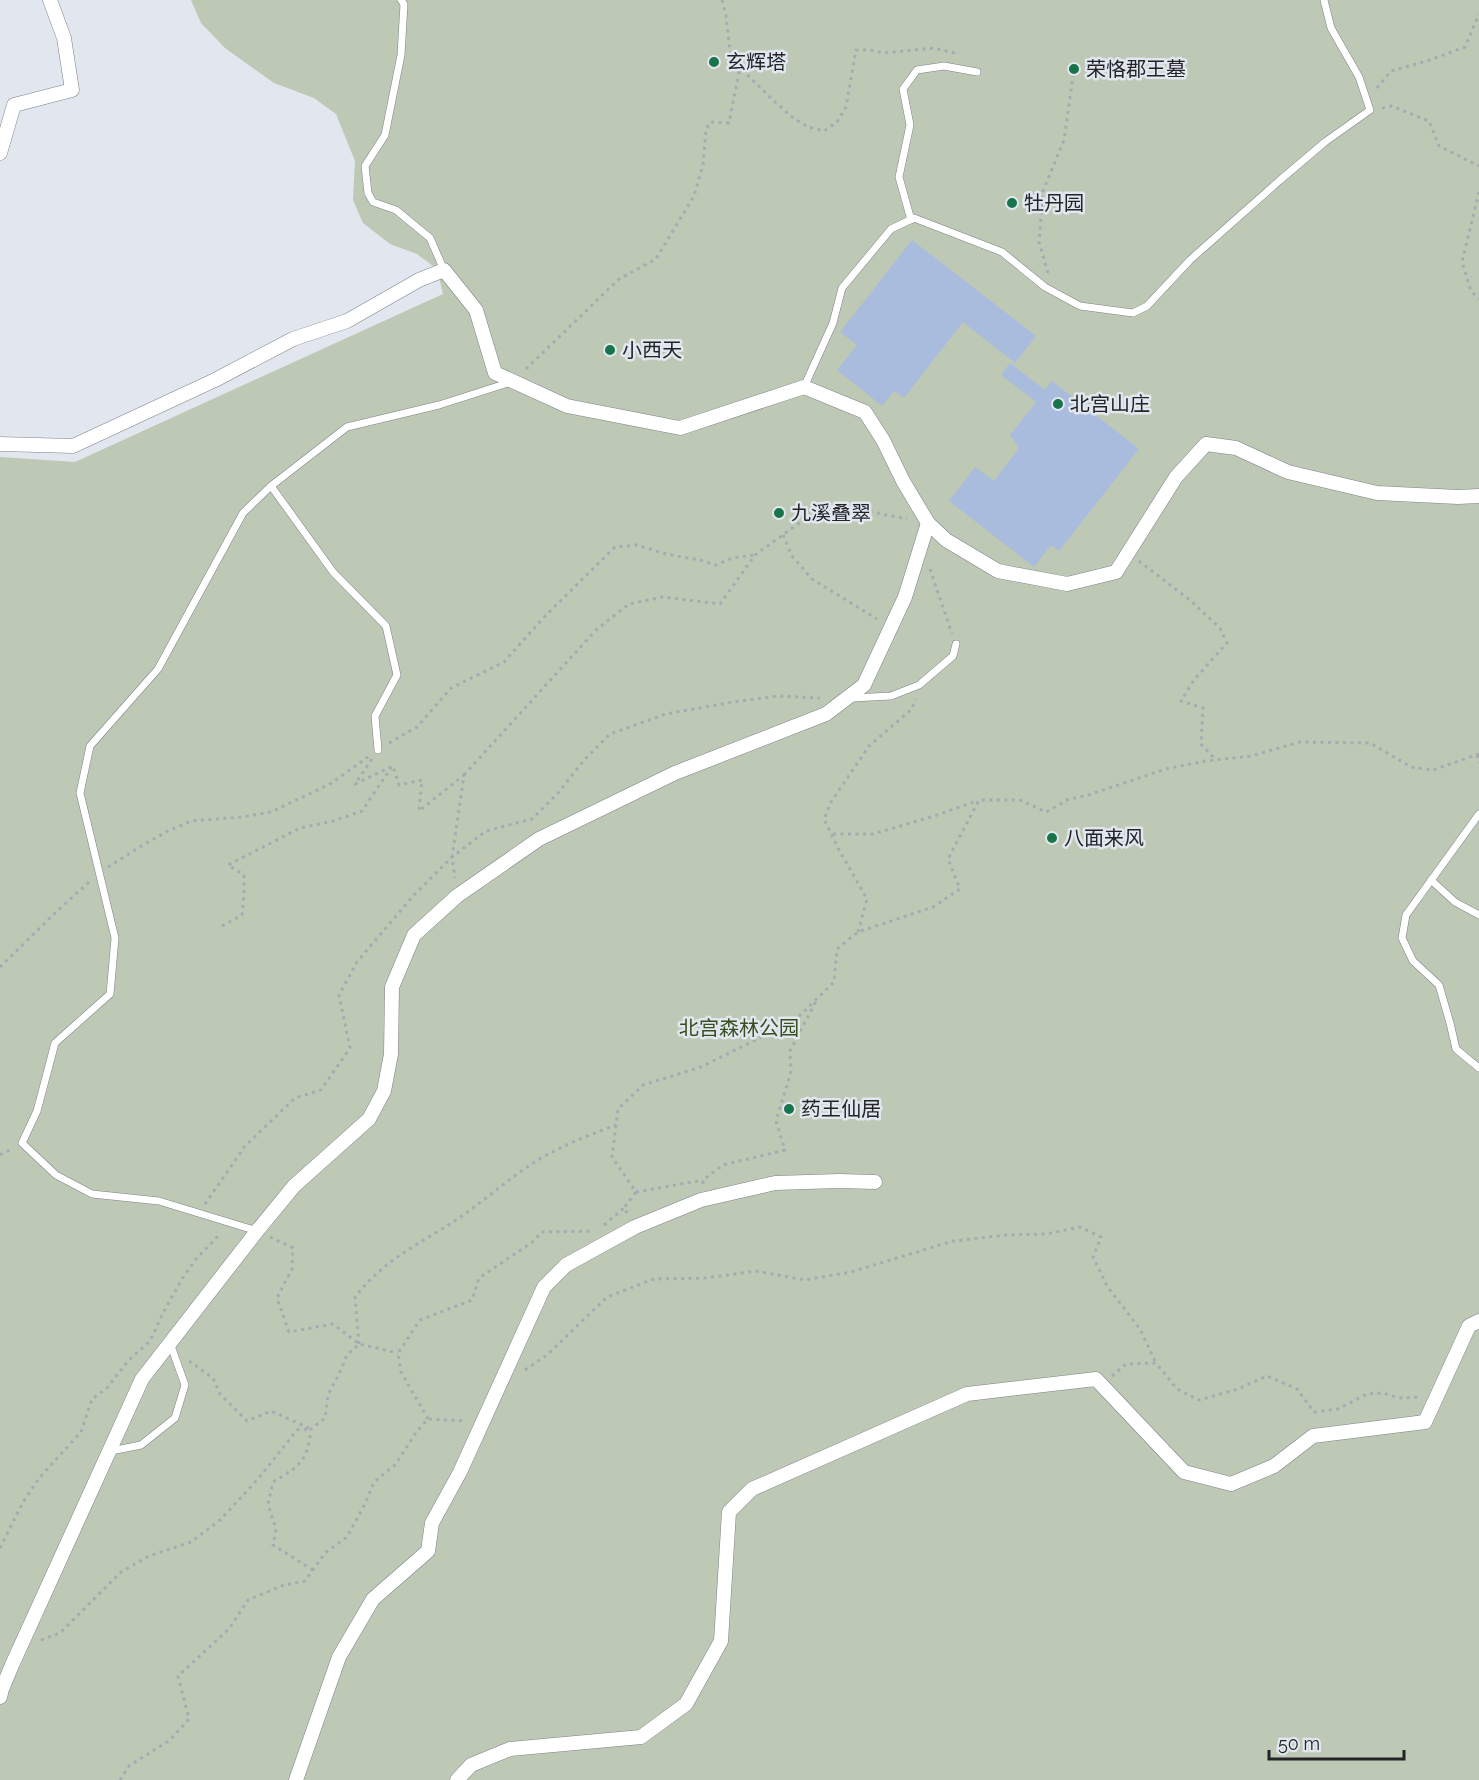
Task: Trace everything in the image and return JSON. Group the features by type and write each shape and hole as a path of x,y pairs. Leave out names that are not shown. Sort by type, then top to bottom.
{"street":[{"path":"0,153 14,105 72,90 64,38 51,0"},
{"path":"0,444 73,446 215,380 293,339 347,321 419,280 444,270 476,309 495,373 567,406 680,428 804,387 865,412 883,440 928,523 946,540 998,571 1067,584 1116,572 1176,477 1206,444 1236,448 1288,472 1377,493 1479,496"},
{"path":"0,1697 142,1379 171,1346 256,1231 294,1186 369,1119 384,1091 390,1063 392,987 414,935 458,896 539,839 675,773 826,714 864,685 905,597 928,523"},
{"path":"296,1780 339,1657 374,1599 428,1551 432,1523 460,1472 544,1287 566,1264 635,1227 701,1200 775,1183 839,1180 875,1182"},
{"path":"457,1780 471,1765 510,1749 641,1737 686,1704 721,1641 729,1512 752,1490 967,1394 1096,1379 1184,1472 1231,1485 1274,1466 1313,1436 1425,1422 1468,1326 1479,1321"}],"lane":[{"path":"401,0 404,4 401,55 385,135 365,166 368,193 373,202 396,210 430,238 444,270"},
{"path":"804,387 833,323 842,288 891,229 915,218 1002,252 1045,287 1080,306 1133,313 1147,306 1190,260 1279,181 1325,142 1370,110 1359,77 1331,28 1324,0"},
{"path":"911,219 899,177 910,126 903,89 917,70 944,66 977,72"},
{"path":"256,1231 159,1201 92,1194 56,1175 22,1143 37,1111 55,1043 110,994 115,938 80,793 90,746 158,669 243,513 271,486 347,427 439,405 513,381"},
{"path":"271,486 333,572 386,626 397,675 375,716 378,750"},
{"path":"846,698 891,696 919,686 953,656 956,644"},
{"path":"1479,814 1406,915 1402,938 1413,961 1439,985 1456,1049 1479,1068"},
{"path":"1431,880 1455,902 1479,915"},
{"path":"108,1452 141,1445 175,1418 185,1385 171,1346"}],"path":[{"path":"722,0 732,59 792,117 808,126 824,131 837,122 846,107 856,50 870,50 884,54 934,48 954,53 960,69"},
{"path":"1479,14 1465,47 1391,71 1376,89 1370,110 1391,106 1428,121 1439,146 1479,166"},
{"path":"513,381 619,279 656,259 694,196 703,165 706,130 710,123 729,123 740,68"},
{"path":"1054,292 1039,242 1043,191 1064,140 1074,69"},
{"path":"1479,192 1462,262 1471,291 1479,299"},
{"path":"393,766 399,784 422,780 419,811 464,775 596,630 629,604 663,597 720,604 755,555 802,521 857,509 928,523"},
{"path":"783,535 792,556 812,579 891,627"},
{"path":"921,543 956,644"},
{"path":"0,967 99,873 143,845 191,821 271,812 330,784 378,750 417,727 451,688 504,662 544,617 615,547 637,545 716,566 732,558 755,555"},
{"path":"1128,553 1191,601 1220,628 1227,643 1194,680 1181,701 1203,708 1201,744 1215,759"},
{"path":"858,932 867,899 824,819 831,802 869,746 912,709 919,686"},
{"path":"832,834 873,834 979,800 1020,800 1046,812 1069,799 1085,796 1166,769 1215,759 1251,756 1300,742 1370,743 1411,767 1433,770 1478,754 1479,763"},
{"path":"378,750 355,784 393,766"},
{"path":"222,926 242,915 244,876 228,865 300,828 333,821 362,811 393,766"},
{"path":"458,896 452,857 464,775"},
{"path":"636,1192 612,1157 618,1109 643,1085 701,1067 794,1021 834,982 837,949 858,932 913,915 933,906 960,889 948,859 979,800"},
{"path":"428,1419 401,1372 398,1353 420,1320 472,1300 479,1278 534,1241 541,1232 597,1231 624,1208 636,1192 703,1180 723,1165 785,1150 776,1121 790,1072 790,1051 818,997"},
{"path":"359,1344 355,1297 369,1280 398,1256 454,1221 543,1157 578,1139 616,1125"},
{"path":"701,1200 703,1180"},
{"path":"624,1208 635,1227"},
{"path":"0,1548 23,1502 40,1477 81,1432 92,1399 107,1388 128,1361 150,1341 182,1279 196,1259 231,1223"},
{"path":"498,1388 547,1355 607,1297 654,1280 706,1278 756,1271 806,1280 851,1272 953,1241 1005,1235 1046,1234 1080,1227 1101,1237 1094,1257 1107,1286 1140,1329 1156,1363 1177,1389 1199,1400 1238,1389 1267,1376 1297,1389 1314,1412 1338,1409 1367,1394 1383,1392 1399,1398 1436,1396"},
{"path":"256,1231 293,1248 292,1269 276,1298 289,1332 333,1324 359,1344 398,1353"},
{"path":"20,1648 60,1633 122,1572 149,1556 191,1542 220,1520 258,1479 297,1430 311,1429 325,1418 328,1395 347,1355 359,1344"},
{"path":"171,1346 213,1378 220,1394 248,1421 271,1411 311,1429"},
{"path":"1101,1384 1126,1364 1156,1363"},
{"path":"428,1419 482,1422"},
{"path":"120,1780 129,1766 170,1740 189,1719 178,1676 229,1629 248,1600 284,1586 305,1581 325,1552 347,1537 374,1482 395,1465 417,1431 428,1419"},
{"path":"311,1429 308,1450 297,1467 273,1482 268,1504 276,1529 273,1545 313,1570"}],"green space":[{"name":"北宫森林公园","path":"191,0 1479,0 1479,1780 0,1780 0,457 75,462 443,294 437,269 417,254 390,244 363,223 353,200 355,161 336,114 314,98 274,83 225,48 201,23"}],"building":[{"path":"912,240 1036,336 1015,363 963,322 904,398 894,391 882,406 837,370 857,345 840,332"},
{"path":"1010,363 1045,390 1052,381 1139,449 1059,551 1051,545 1034,567 949,501 975,467 994,481 1019,448 1010,435 1036,402 1001,375"}],"place":[{"name":"玄辉塔","path":"714,62"},
{"name":"荣恪郡王墓","path":"1074,69"},
{"name":"牡丹园","path":"1012,203"},
{"name":"小西天","path":"610,350"},
{"name":"北宫山庄","path":"1058,404"},
{"name":"九溪叠翠","path":"779,513"},
{"name":"八面来风","path":"1052,838"},
{"name":"药王仙居","path":"789,1109"}]}
